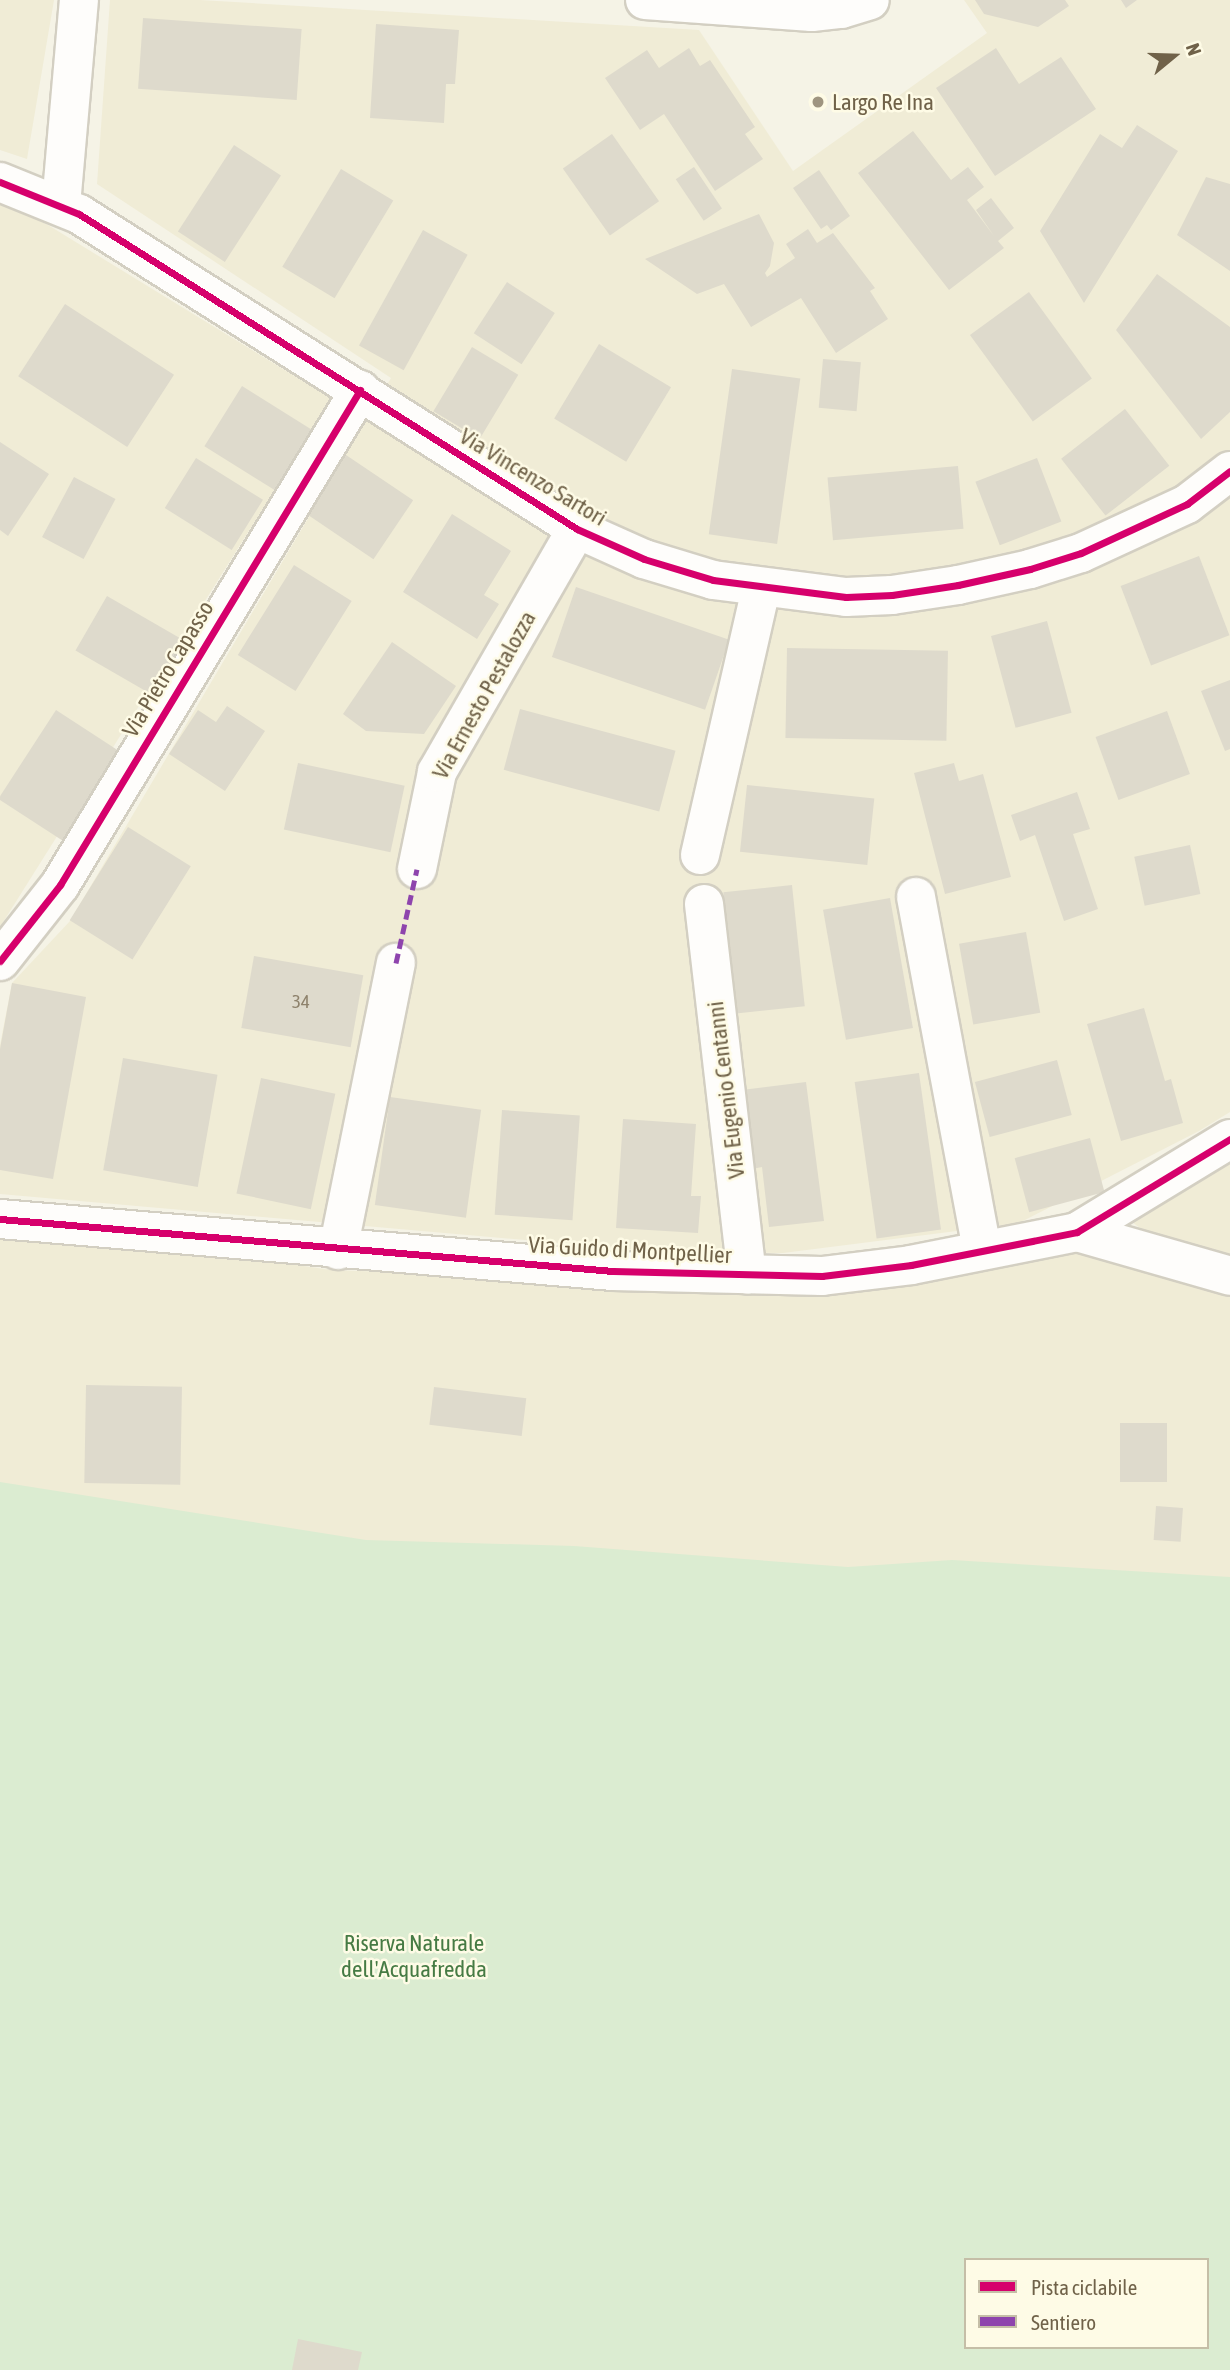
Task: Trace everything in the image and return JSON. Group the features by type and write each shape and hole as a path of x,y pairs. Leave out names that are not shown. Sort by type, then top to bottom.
{"street":[{"path":"61,205 79,0"},
{"path":"645,0 812,12 841,9 870,0"},
{"name":"Via Vincenzo Sartori","path":"0,182 61,205 360,390 577,529 679,571 761,588 867,598 958,585 1030,569 1081,553 1172,513 1230,471"},
{"name":"Via Pietro Capasso","path":"0,961 61,885 360,390"},
{"name":"Via Ernesto Pestalozza","path":"416,869 437,772 577,529"},
{"path":"700,855 761,588"},
{"path":"916,897 982,1250"},
{"name":"Via Eugenio Centanni","path":"704,904 747,1275"},
{"path":"338,1250 396,963"},
{"name":"Via Guido di Montpellier","path":"0,1219 338,1250 613,1271 794,1277 857,1273 1077,1232 1230,1139"},
{"path":"1077,1232 1230,1276"}],"shaded area":[{"path":"0,0 54,0 27,159 0,150"},
{"path":"110,0 200,0 699,30 793,171 987,33 964,0 1230,0 1230,1112 1199,1131 1019,1223 783,1253 662,1252 0,1194 0,1045 12,983 70,921 391,378 97,184"},
{"path":"0,202 48,225 332,399 0,927"},
{"path":"1230,1161 1230,1627 0,1530 0,1222 331,1270 868,1289 982,1250 1164,1246 1132,1222"}],"green space":[{"name":"Riserva Naturale dell'Acquafredda","path":"0,1482 366,1540 574,1546 848,1567 952,1560 1230,1577 1230,2370 0,2370"}],"building":[{"path":"975,0 1065,0 1069,6 1038,27 984,14"},
{"path":"1121,0 1137,0 1126,8"},
{"path":"143,18 302,29 297,100 138,89"},
{"path":"376,24 459,30 455,84 446,84 444,123 370,118"},
{"path":"689,48 700,66 710,60 755,127 745,134 763,159 715,191 664,114 640,130 605,78 647,50 659,68"},
{"path":"996,48 1019,84 1061,57 1096,109 995,176 936,88"},
{"path":"1137,125 1178,151 1084,303 1040,231 1100,134 1122,148"},
{"path":"913,131 951,180 968,167 984,187 967,200 994,236 976,210 991,198 1014,228 998,241 1004,248 949,290 858,173"},
{"path":"612,134 659,201 610,236 563,168"},
{"path":"234,145 281,175 225,262 178,231"},
{"path":"694,167 722,208 704,221 676,179"},
{"path":"341,169 393,200 335,298 282,267"},
{"path":"819,170 850,216 831,230 827,225 821,229 793,188"},
{"path":"1206,177 1230,184 1230,271 1177,235"},
{"path":"759,214 774,243 770,266 765,273 767,277 795,258 786,244 808,229 817,243 833,233 875,288 870,291 888,319 836,353 801,298 751,327 724,284 697,294 645,259"},
{"path":"423,230 468,255 404,370 359,345"},
{"path":"1157,274 1230,327 1230,412 1201,439 1116,330"},
{"path":"507,282 555,313 522,364 474,333"},
{"path":"1029,292 1092,379 1033,421 970,335"},
{"path":"65,304 174,375 127,447 18,376"},
{"path":"599,344 671,387 626,462 554,419"},
{"path":"472,347 518,375 480,439 433,411"},
{"path":"823,359 861,362 857,411 819,408"},
{"path":"732,369 800,379 777,544 709,534"},
{"path":"242,386 317,433 279,493 204,446"},
{"path":"1125,409 1169,466 1105,516 1061,459"},
{"path":"0,442 49,474 8,536 0,530"},
{"path":"346,455 413,500 373,559 306,514"},
{"path":"196,458 263,500 232,550 165,508"},
{"path":"1037,458 1061,521 1000,545 975,482"},
{"path":"958,466 963,529 833,540 827,477"},
{"path":"74,477 115,499 84,559 42,537"},
{"path":"452,514 511,551 484,595 499,604 477,639 403,592"},
{"path":"1199,556 1229,635 1151,665 1121,586"},
{"path":"294,565 352,601 295,691 238,655"},
{"path":"576,587 729,640 705,710 552,657"},
{"path":"107,596 188,643 157,698 76,651"},
{"path":"1047,621 1072,713 1016,728 991,636"},
{"path":"392,642 456,686 424,734 366,731 343,714"},
{"path":"787,648 948,651 946,741 785,738"},
{"path":"1230,680 1230,749 1225,751 1201,691"},
{"path":"227,706 265,731 225,791 169,754 198,710 216,722"},
{"path":"520,709 676,751 659,812 504,770"},
{"path":"56,710 120,751 62,840 0,800"},
{"path":"1167,711 1190,774 1118,800 1096,737"},
{"path":"298,763 405,786 390,852 284,830"},
{"path":"954,763 959,781 983,774 1011,877 945,894 914,773"},
{"path":"747,785 874,798 867,865 740,852"},
{"path":"1077,792 1090,829 1073,834 1098,909 1064,921 1035,835 1020,841 1011,815"},
{"path":"128,827 191,866 132,959 70,920"},
{"path":"1190,845 1200,894 1145,906 1134,857"},
{"path":"792,885 805,1006 736,1014 723,892"},
{"path":"890,898 913,1028 846,1040 823,910"},
{"path":"1026,932 1040,1013 973,1025 959,944"},
{"path":"254,956 363,975 351,1047 241,1028"},
{"path":"12,983 86,997 53,1179 0,1170 0,1049"},
{"path":"1144,1008 1165,1081 1171,1079 1183,1123 1121,1141 1087,1024"},
{"path":"123,1058 218,1075 198,1187 103,1170"},
{"path":"1057,1060 1072,1115 990,1137 975,1082"},
{"path":"919,1073 941,1229 877,1239 855,1082"},
{"path":"261,1078 335,1094 311,1209 236,1193"},
{"path":"806,1082 824,1221 769,1227 762,1167 752,1169 742,1090"},
{"path":"390,1097 481,1110 466,1218 375,1205"},
{"path":"502,1110 580,1115 572,1220 495,1215"},
{"path":"623,1119 696,1124 691,1196 701,1196 698,1233 616,1228"},
{"path":"1090,1138 1104,1192 1029,1212 1015,1158"},
{"path":"86,1385 182,1387 180,1485 84,1483"},
{"path":"434,1387 526,1398 522,1436 429,1425"},
{"path":"1120,1423 1167,1423 1167,1482 1120,1482"},
{"path":"1156,1506 1183,1508 1181,1542 1154,1540"},
{"path":"298,2339 362,2352 358,2370 292,2370"}],"marked path":[{"path":"396,963 417,869"}],"cycle path":[{"path":"0,182 79,214 577,529 644,559 713,580 846,597 892,595 958,585 1030,569 1081,553 1187,504 1230,471"},
{"path":"0,961 60,885 360,390"},
{"path":"0,1219 613,1271 822,1276 911,1265 1077,1232 1230,1139"}],"place":[{"name":"Largo Re Ina","path":"818,102"}]}
